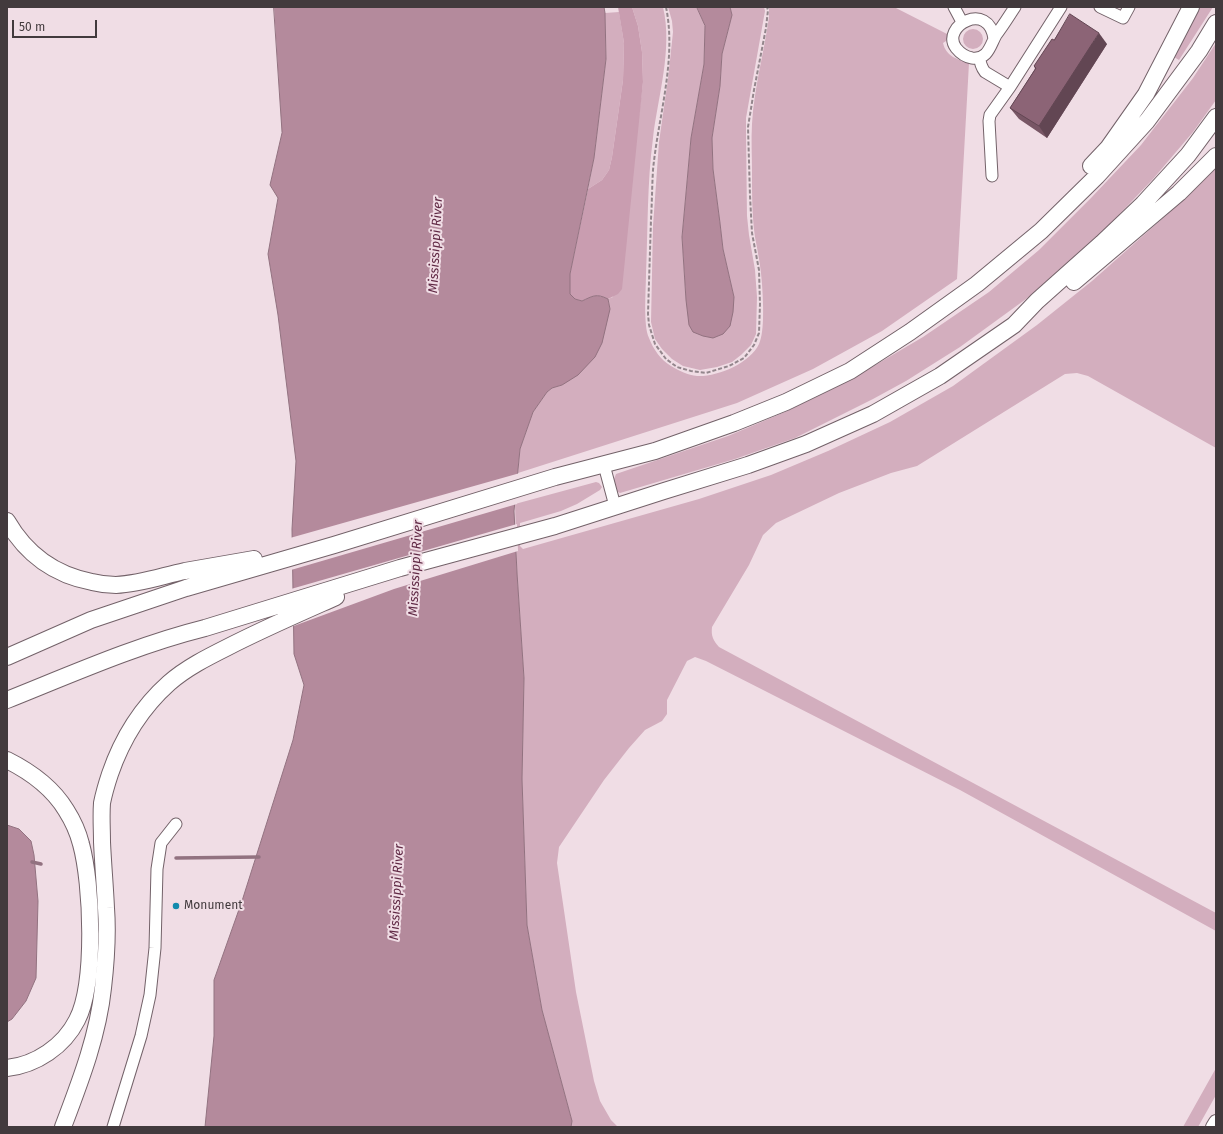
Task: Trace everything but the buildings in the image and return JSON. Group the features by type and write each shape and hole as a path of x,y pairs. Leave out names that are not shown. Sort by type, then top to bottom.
{"highway":[{"path":"978,284 1051,211 1108,148 1146,94 1191,7"},
{"path":"7,657 91,620 186,588 334,545 555,477 655,451 734,423 786,402 850,371 910,332 978,284 1041,231 1097,176 1147,121 1199,51 1216,23"},
{"path":"7,700 68,675 176,635 205,628 400,568 555,526 748,465 806,444 874,414 940,376 1014,325 1037,301 1143,204 1188,155 1216,117"},
{"path":"1037,301 1073,282 1179,193 1216,156"},
{"path":"7,521 23,544 50,567 85,581 100,584 116,585 133,583 184,571 334,545"},
{"path":"63,1127 85,1067 103,990 106,944 106,911 102,802 106,786 120,748 132,726 157,695 169,684 187,670 210,656 260,630 400,568"},
{"path":"7,760 26,770 43,783 63,805 75,826 85,866 90,928 86,989 77,1021 58,1045 44,1055 30,1063 7,1068"}],"main road":[{"path":"1213,1127 1216,1122"}],"street":[{"path":"954,7 962,22"},
{"path":"994,39 993,31 990,25 981,19 973,18 962,22 955,33 954,40 956,48 961,54 968,58 980,58 986,54 1015,7"},
{"path":"992,176 989,122 990,115 1010,87 1061,7"},
{"path":"1100,7 1124,18 1129,7"},
{"path":"980,58 983,69 986,72 1010,87"},
{"path":"604,464 615,506"},
{"path":"113,1127 141,1036 150,995 155,948 157,869 160,843 176,824"}],"path":[{"path":"666,7 670,35 668,70 657,132 653,171 648,314 649,325 655,344 666,359 677,367 706,373 729,366 744,358 754,346 759,333 759,270 752,233 748,127 766,28 767,7"}],"shaded area":[{"path":"618,7 632,7 638,26 642,52 643,82 622,289 618,294 608,299 595,296 582,301 575,299 570,294 570,274 588,189 602,180 609,170 612,157 623,80 624,43"},
{"path":"632,7 663,7 666,23 666,56 655,122 650,172 645,307 646,325 649,338 658,354 667,364 687,374 705,376 714,374 732,368 741,363 755,351 761,338 763,323 763,298 761,272 753,221 752,130 753,111 769,17 769,7 894,7 949,35 943,43 946,51 952,56 969,63 957,279 882,331 813,369 737,403 518,473 520,449 533,412 547,392 552,388 562,385 610,309 608,299 613,297 643,82 642,52 638,26"},
{"path":"668,7 697,7 705,26 704,64 691,138 682,237 686,300 734,297 723,249 713,169 712,138 720,86 722,54 732,15 730,7 764,7 765,11 746,118 747,216 755,270 757,297 756,334 751,345 732,362 717,367 700,370 683,366 672,359 655,339 651,322 653,226 659,142 673,32"},
{"path":"1199,7 1213,7 1179,60 1174,57"},
{"path":"619,12 624,43 623,80 612,157 609,170 602,180 588,189 594,158 606,59 605,13"},
{"path":"973,29 980,32 983,39 980,46 973,49 966,46 963,39 966,32"},
{"path":"1216,43 1216,100 1193,132 1153,179 1113,221 1070,263 1026,299 960,347 906,381 795,438 735,459 620,493 616,491 614,479 616,474 728,436 785,412 850,380 923,337 989,292 1039,250 1141,145 1193,78"},
{"path":"1216,165 1216,448 1088,376 1077,373 1065,374 917,466 891,473 839,493 776,523 763,535 749,565 712,627 712,633 715,642 719,647 1216,913 1216,931 960,790 706,661 695,657 687,661 667,700 667,714 662,721 645,730 629,748 604,780 559,847 557,863 576,992 594,1081 600,1101 611,1120 618,1127 571,1127 572,1121 542,1010 527,925 522,779 524,678 517,573 515,504 596,482 602,487 600,490 577,504 561,511 520,523 520,546 523,549 699,499 771,475 828,451 890,422 953,386 1037,325 1092,281 1172,210"},
{"path":"1216,1068 1216,1095 1198,1127 1183,1127"}],"water":[{"name":"Mississippi River","path":"274,7 604,7 606,59 594,158 570,274 570,294 575,299 582,301 595,296 604,297 608,299 610,309 602,343 595,357 578,375 547,392 533,412 520,449 514,511 524,678 522,779 527,925 542,1010 572,1121 571,1127 205,1127 214,1036 214,980 242,901 293,740 304,685 294,654 292,529 296,461 278,315 268,254 278,198 270,185 282,133"},
{"path":"697,7 730,7 732,15 722,54 720,86 712,138 713,169 723,249 734,297 730,326 723,334 713,338 693,332 689,325 682,237 691,138 704,64 705,26"},
{"path":"7,825 19,829 31,841 34,855 38,901 36,978 26,1001 12,1019 7,1022"}],"pier":[{"path":"520,473 517,504 291,570 290,538"},
{"path":"517,524 518,551 394,589 291,627 291,589"}],"waterway":[{"path":"176,858 259,857"},
{"path":"32,862 41,864"}],"place":[{"name":"Monument","path":"176,906"}]}
